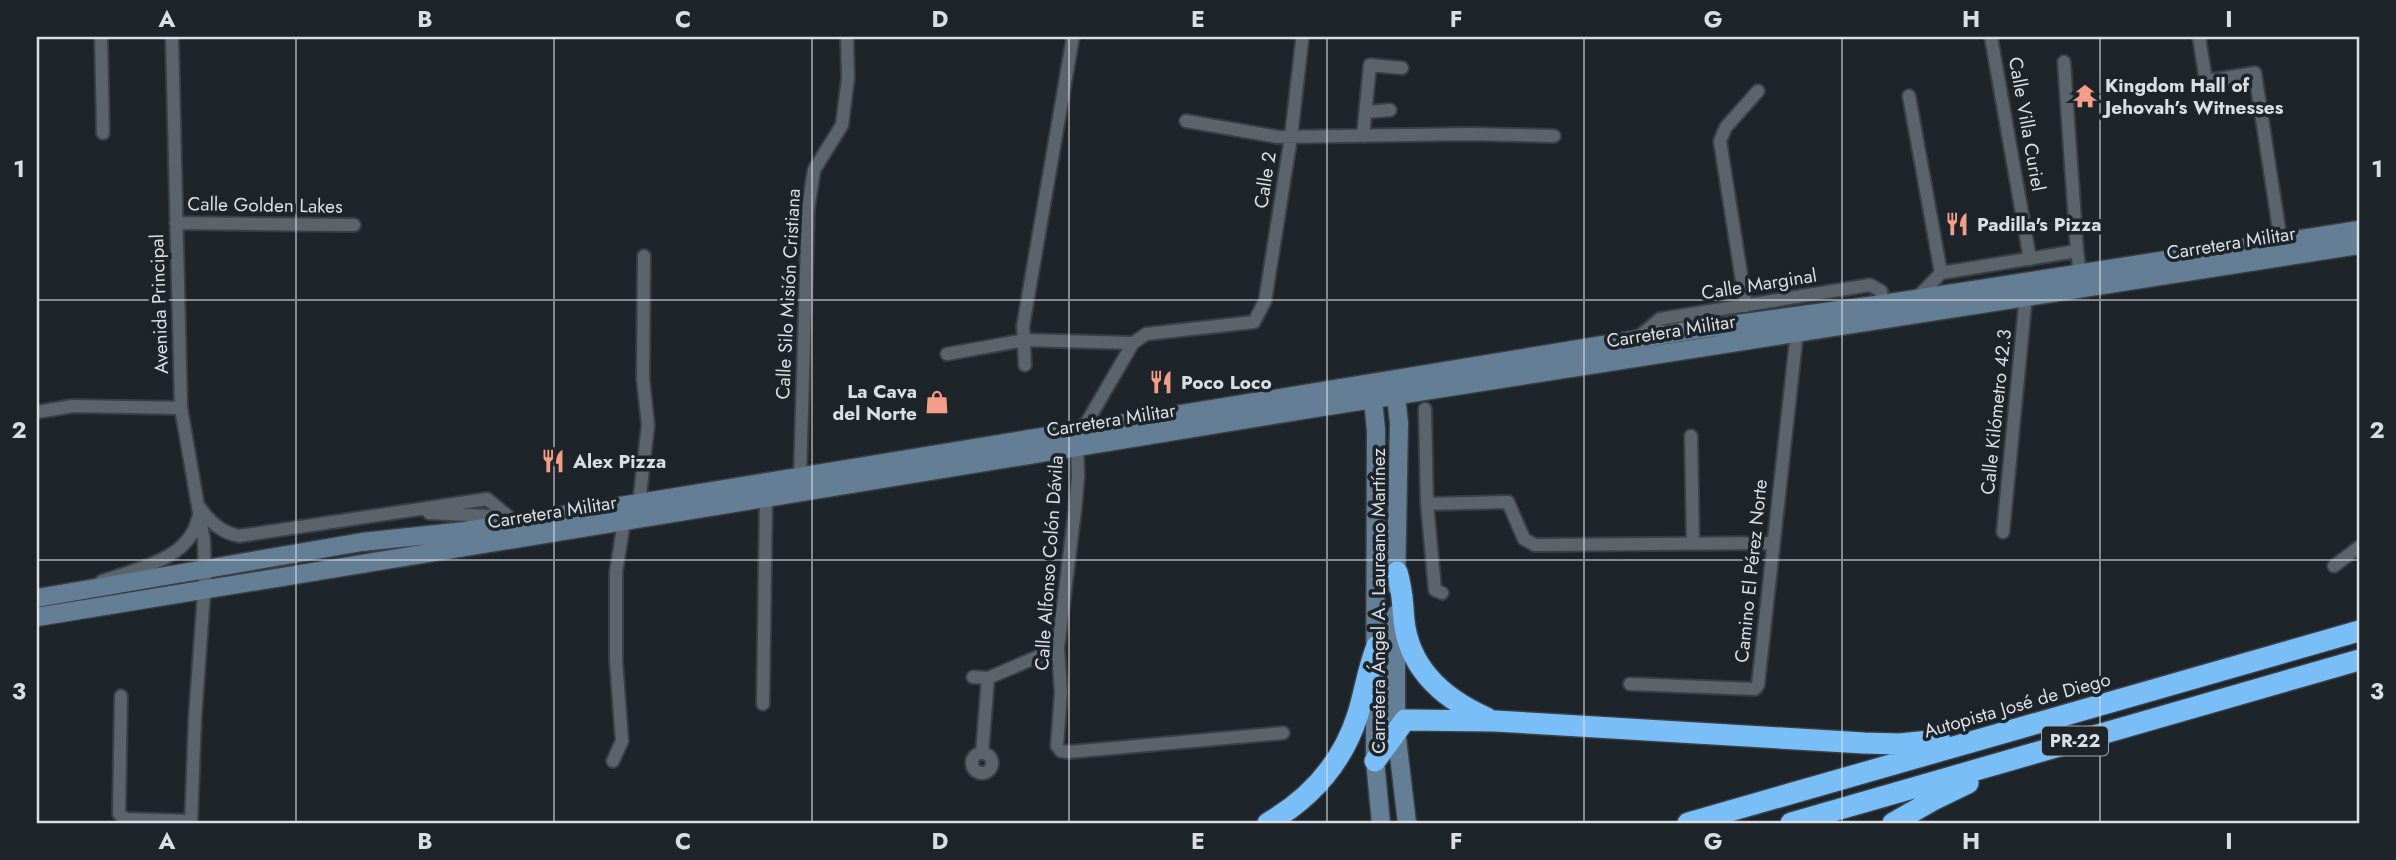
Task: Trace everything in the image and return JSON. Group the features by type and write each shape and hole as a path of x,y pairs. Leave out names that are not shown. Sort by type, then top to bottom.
{"highway":[{"path":"1397,572 1404,595 1406,632 1419,666 1435,686 1453,700 1495,721"},
{"name":"Autopista José de Diego","path":"1688,823 2359,631"},
{"path":"1268,823 1313,790 1336,760 1355,723 1368,669 1377,646"},
{"name":"PR-22","path":"1791,823 2359,660"},
{"path":"1374,761 1405,720 1495,721 1864,743 1927,743 2001,733"},
{"path":"1893,823 2020,757"}],"main road":[{"name":"Carretera Militar","path":"37,617 766,498 1074,440 1395,387 1636,339 1883,304 2359,230"},
{"name":"Carretera Militar","path":"1395,387 1797,332 2359,245"},
{"name":"Carretera Ángel A. Laureano Martínez","path":"1395,387 1399,423 1396,730 1407,823"},
{"name":"Carretera Ángel A. Laureano Martínez","path":"1372,391 1376,430 1377,646 1374,761 1381,823"},
{"name":"Carretera Militar","path":"37,597 385,538 465,531 800,477 1074,440"}],"street":[{"path":"101,37 103,133"},
{"name":"Avenida Principal","path":"172,37 181,408 200,507 204,568 191,822"},
{"name":"Calle Silo Misión Cristiana","path":"800,477 808,209 814,170 842,125 848,78 848,37"},
{"path":"1025,365 1023,326 1073,37"},
{"name":"Calle Villa Curiel","path":"1991,37 2030,259"},
{"path":"2199,37 2206,81 2255,73 2281,242"},
{"name":"Calle 2","path":"1133,343 1146,334 1254,322 1265,302 1291,137 1302,41"},
{"path":"2064,62 2080,272"},
{"path":"1363,136 1370,65 1402,68"},
{"path":"1746,306 1720,141 1726,127 1758,91"},
{"path":"1909,96 1941,273"},
{"path":"1366,112 1390,110"},
{"path":"1185,121 1278,137 1470,134 1554,136"},
{"name":"Calle Golden Lakes","path":"176,223 354,225"},
{"path":"1916,299 1941,273 2077,251"},
{"path":"613,761 622,741 616,661 617,572 624,522 639,503 648,425 643,379 645,256"},
{"name":"Calle Marginal","path":"1636,339 1660,319 1870,285 1881,291 1883,304"},
{"name":"Calle Kilómetro 42.3","path":"2003,532 2026,295"},
{"name":"Camino El Pérez Norte","path":"1630,684 1755,689 1759,681 1797,332"},
{"path":"947,354 1025,340 1133,343 1074,440"},
{"path":"37,412 73,406 181,408"},
{"path":"1424,409 1427,504 1435,590 1442,593"},
{"path":"1690,436 1693,544"},
{"name":"Calle Alfonso Colón Dávila","path":"1074,440 1078,476 1058,648 1061,692 1057,746 1061,751 1069,752 1283,733"},
{"path":"763,704 766,498"},
{"path":"1427,504 1508,502 1524,539 1535,545 1773,543"},
{"path":"200,507 219,528 239,536 388,513 476,514 534,520"},
{"path":"74,590 176,553 189,541 195,530 200,507"},
{"path":"2334,566 2359,547"},
{"path":"973,677 988,678 1058,648"},
{"path":"982,753 988,678"},
{"path":"121,696 119,814 126,819 191,822"}],"place":[{"name":"Kingdom Hall of Jehovah’s Witnesses","path":"2085,96"},
{"name":"Padilla's Pizza","path":"1957,224"},
{"name":"Poco Loco","path":"1161,382"},
{"name":"La Cava del Norte","path":"937,402"},
{"name":"Alex Pizza","path":"553,461"}]}
